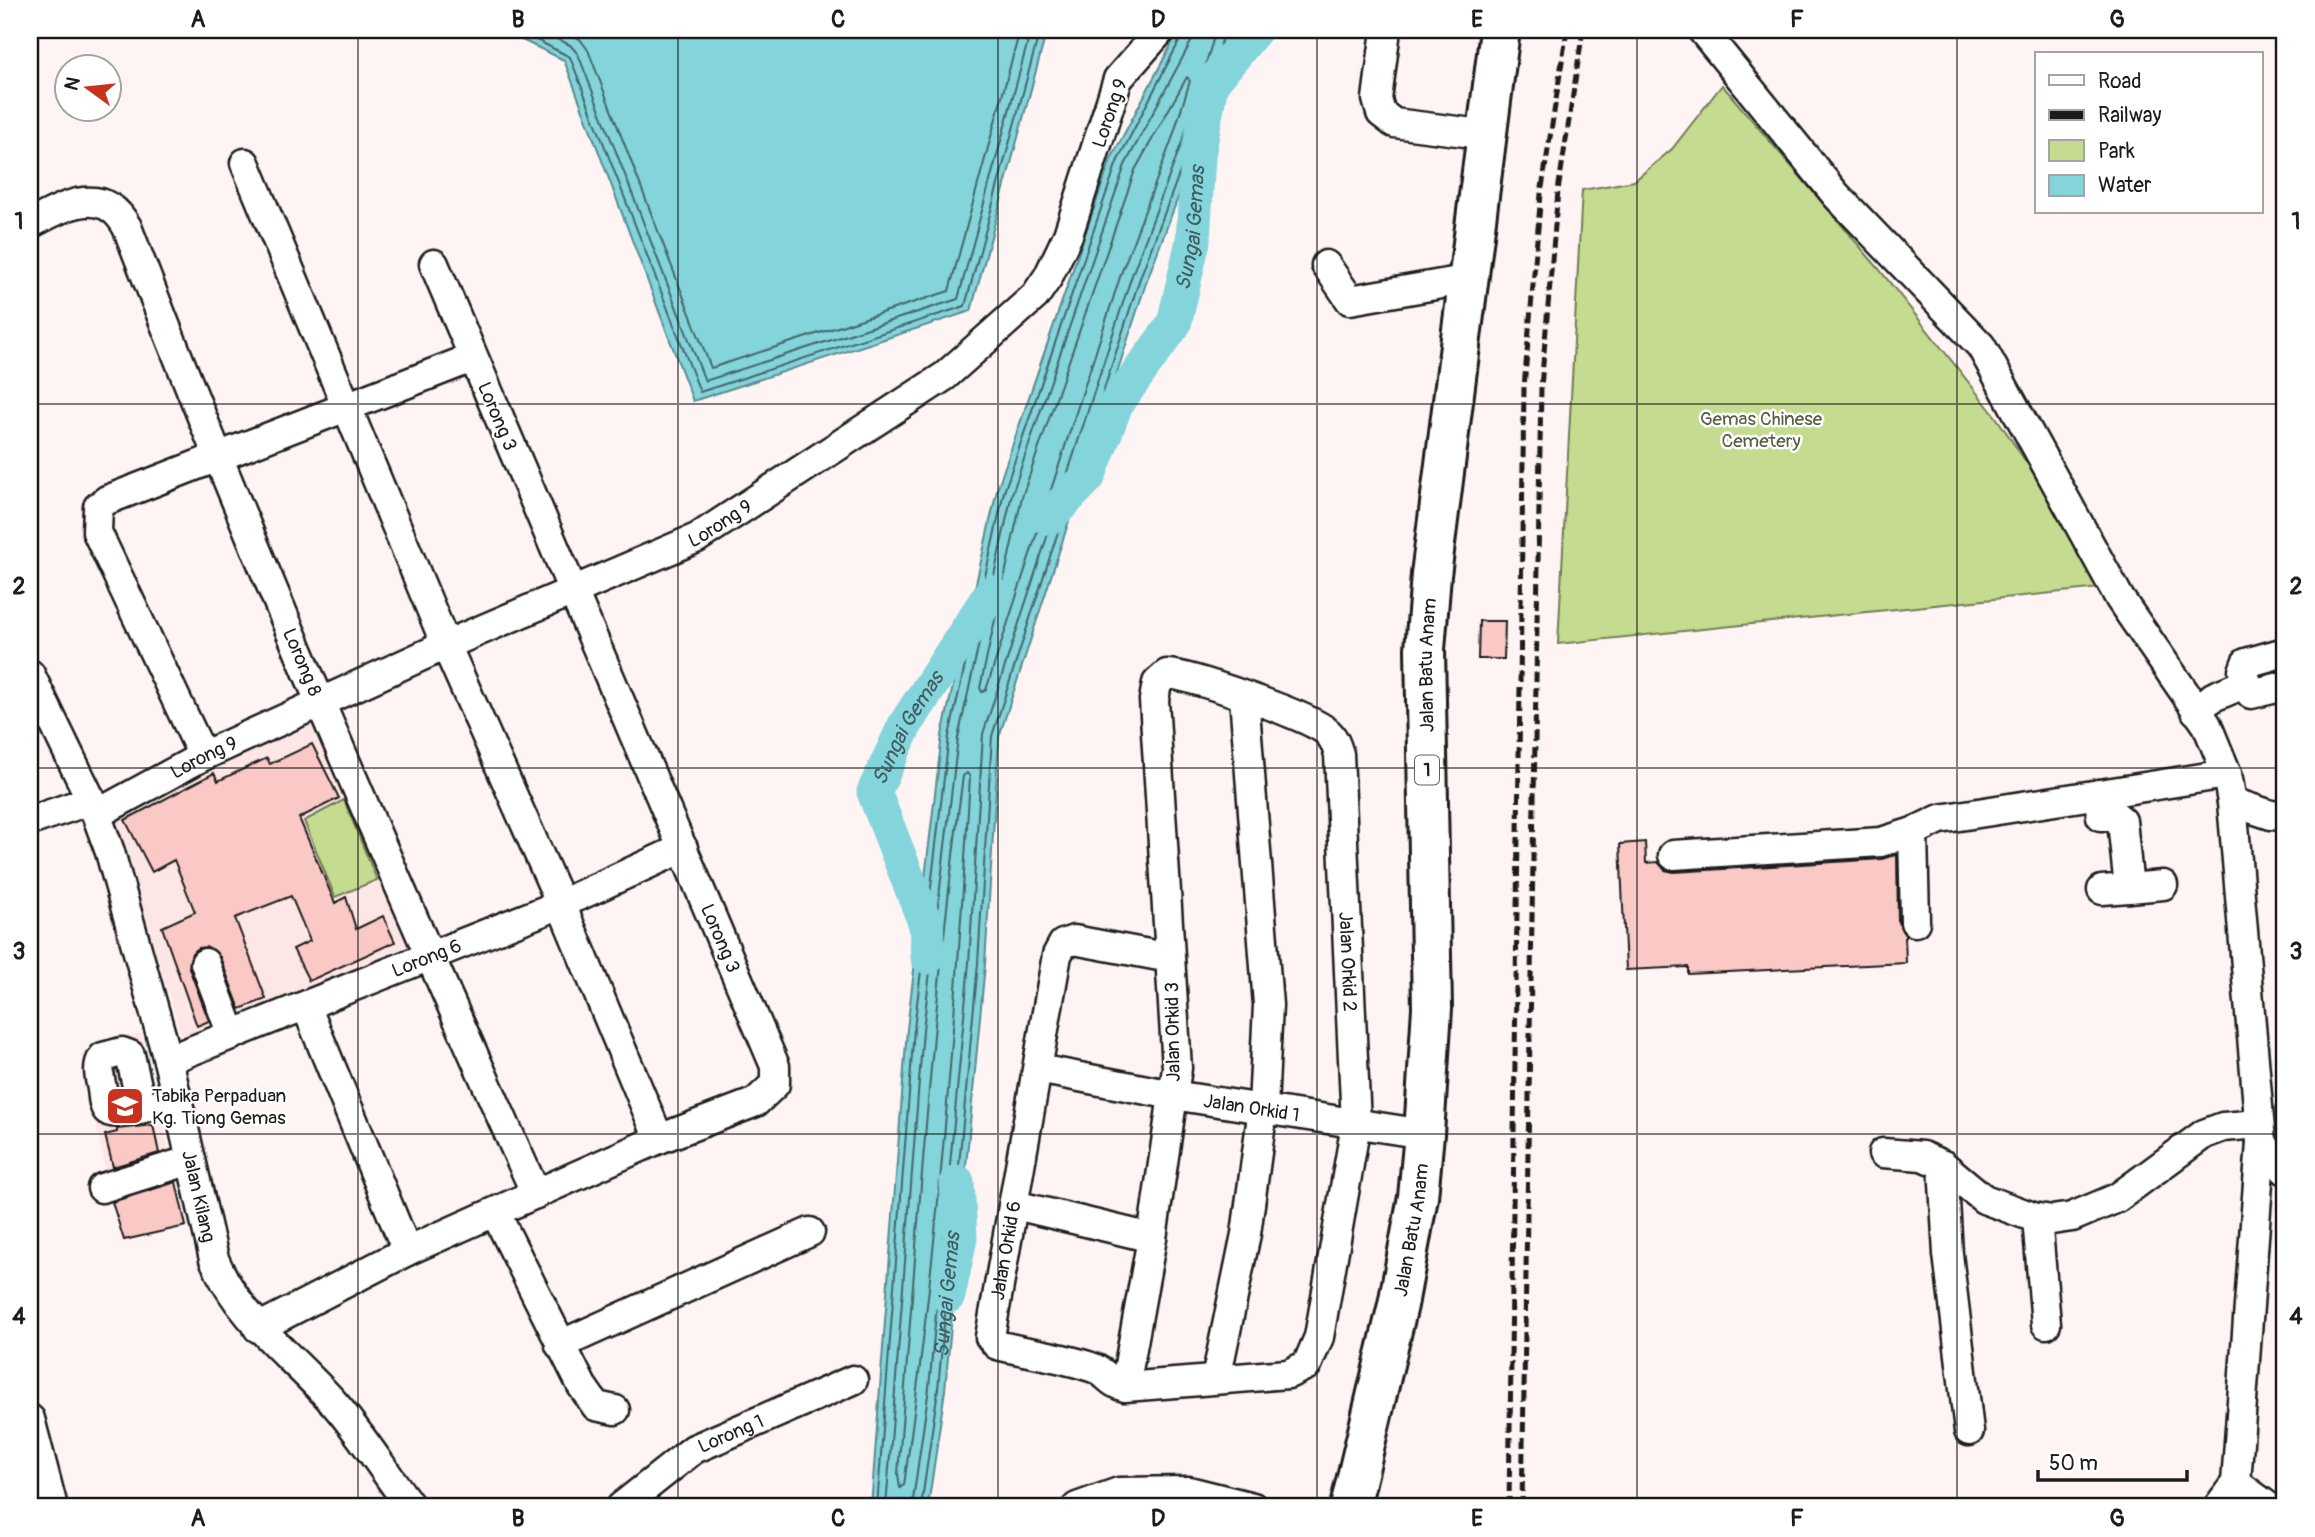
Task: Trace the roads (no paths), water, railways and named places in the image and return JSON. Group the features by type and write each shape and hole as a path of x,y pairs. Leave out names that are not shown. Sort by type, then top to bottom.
{"highway":[{"name":"Jalan Batu Anam","path":"1350,1507 1398,1306 1418,1197 1432,1008 1425,649 1431,575 1489,135 1500,30"}],"street":[{"name":"Lorong 9","path":"30,821 94,807 446,645 574,593 697,538 945,376 1035,296 1048,277 1068,235 1118,79 1161,30"},
{"path":"1386,30 1377,99 1381,113 1394,123 1489,135"},
{"path":"1702,30 1836,195 1981,346 2120,598 2218,748 2227,774 2232,802 2260,1133 2236,1483 2218,1507"},
{"path":"244,163 446,645 561,904 659,1139"},
{"name":"Lorong 8","path":"30,224 59,209 85,201 110,207 120,214 216,457 320,703 429,957 536,1194"},
{"name":"Lorong 3","path":"258,1328 407,1251 659,1139 756,1102 770,1092 776,1075 683,848 472,358 435,264"},
{"path":"1326,265 1350,300 1470,279"},
{"path":"203,756 97,532 97,507 107,500 472,358"},
{"path":"2285,652 2246,663 2243,671 2246,683 2255,694 2285,686"},
{"name":"Jalan Kilang","path":"30,674 94,807 168,1060 214,1259 239,1307 336,1406 402,1505"},
{"name":"Jalan Orkid 2","path":"1161,676 1172,674 1244,697 1324,729 1335,742 1339,754 1356,1124 1318,1337 1307,1365 1288,1374 1216,1379"},
{"name":"Jalan Orkid 3","path":"1125,1387 1152,1238 1177,1068 1154,701 1161,676"},
{"path":"2196,711 2213,697 2246,683"},
{"path":"1125,1387 1216,1379 1246,1234 1263,1108 1268,1005 1244,697"},
{"path":"1673,855 1862,845 1913,832 1940,819 2227,774"},
{"path":"2099,794 2101,816 2116,816 2122,821 2115,889 2163,886"},
{"path":"2232,802 2271,815 2285,816"},
{"path":"1913,832 1915,922"},
{"name":"Lorong 6","path":"168,1060 561,904 683,848"},
{"name":"Jalan Orkid 6","path":"1125,1387 1117,1385 1105,1374 1090,1367 997,1345 991,1340 1053,966 1063,944 1087,941 1170,958"},
{"path":"205,963 232,1035"},
{"path":"306,1006 407,1251"},
{"name":"Jalan Orkid 1","path":"1038,1069 1173,1095 1424,1134"},
{"path":"142,1108 177,1099"},
{"path":"1883,1153 1922,1156 1943,1165 1984,1199 2038,1218 2052,1220 2072,1216 2117,1198 2204,1134 2223,1127 2260,1133 2285,1170"},
{"path":"102,1188 191,1160"},
{"path":"1943,1165 1948,1254 1969,1432"},
{"path":"1015,1205 1152,1238"},
{"path":"495,1212 560,1345 591,1400 597,1406 615,1410"},
{"path":"2038,1218 2046,1324"},
{"path":"560,1345 810,1232"},
{"name":"Lorong 1","path":"621,1507 694,1449 853,1380"},
{"path":"30,1419 53,1507"},
{"path":"2236,1483 2269,1507"},
{"path":"1077,1507 1119,1492 1189,1492 1253,1507"}],"water":[{"path":"501,30 1047,30 971,311 693,401 564,60"},
{"path":"1179,30 1232,30 1197,147 1147,280 999,737 985,964 945,1390 928,1507 871,1507 907,1029 942,735 997,490 1111,159"}],"waterway":[{"name":"Sungai Gemas","path":"1048,518 1088,477 1116,404 1174,324 1193,241 1198,156 1211,84 1255,30"},
{"name":"Sungai Gemas","path":"928,957 926,925 874,792 905,725 991,593"},
{"name":"Sungai Gemas","path":"948,1296 960,1238 957,1182"}],"railway":[{"path":"1509,1507 1524,387 1541,194 1567,30"},
{"path":"1522,1507 1541,387 1558,191 1583,30"}],"place":[{"name":"Tabika Perpaduan Kg. Tiong Gemas","path":"125,1106"}],"park label":[{"name":"Gemas Chinese Cemetery","path":"1761,429"}]}
